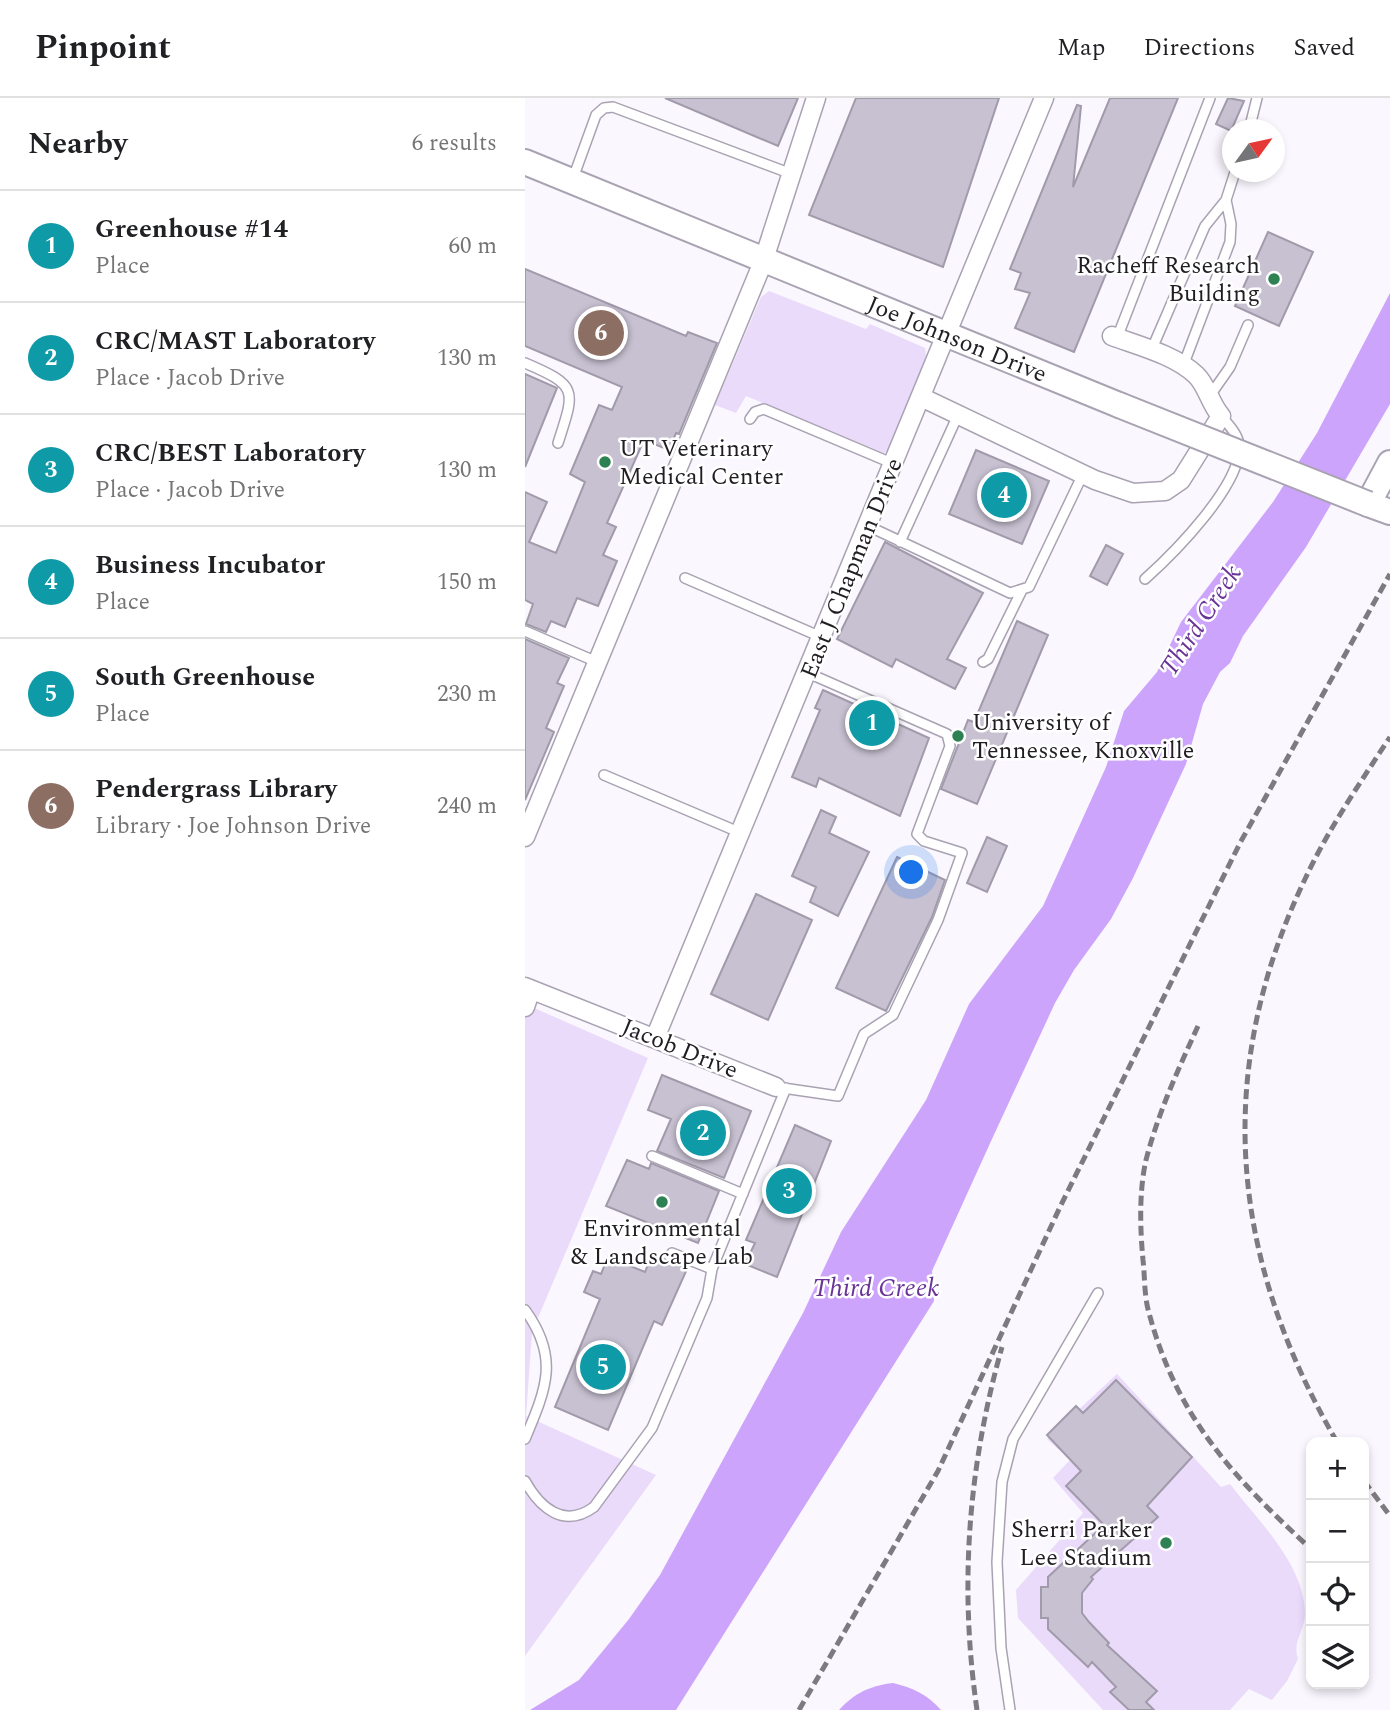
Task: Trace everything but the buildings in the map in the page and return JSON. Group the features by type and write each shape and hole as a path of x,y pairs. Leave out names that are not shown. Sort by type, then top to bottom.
{"street":[{"path":"525,837 529,816 597,662 763,262 789,173 816,98"},
{"name":"East J Chapman Drive","path":"655,1038 1044,98"},
{"name":"Joe Johnson Drive","path":"525,162 763,262 1379,508"},
{"path":"921,397 1083,474 1133,494 1165,491 1181,480 1221,416 1208,399 1198,376 1183,366 1115,337"},
{"path":"1379,508 1390,463"},
{"name":"Jacob Drive","path":"526,997 655,1038 781,1087"}],"lane":[{"path":"1115,337 1210,98"},
{"path":"1252,119 1257,98"},
{"path":"571,182 596,115 604,108 613,107 789,173"},
{"path":"1151,351 1205,226 1226,200 1232,182"},
{"path":"1183,366 1230,242 1231,224 1226,200"},
{"path":"1208,399 1230,367 1248,325"},
{"path":"525,363 558,378 568,388 571,402 558,443"},
{"path":"750,419 755,412 764,409 894,464"},
{"path":"900,542 958,415"},
{"path":"1145,579 1184,543 1201,522 1238,462 1238,443 1221,416"},
{"path":"983,662 988,659 1021,593 1030,587 1083,474"},
{"path":"867,526 1010,593 1021,593"},
{"path":"685,578 823,637"},
{"path":"525,631 597,662"},
{"name":"Jacob Drive","path":"781,1087 838,1096 865,1034 893,1015 938,920 962,853 924,841 917,834 950,746 947,734 808,673"},
{"path":"604,775 742,833"},
{"path":"525,1481 537,1503 557,1515 583,1515 594,1507 652,1428 707,1298 712,1269 743,1194 781,1087"},
{"path":"652,1156 743,1194"},
{"path":"672,1253 712,1269"},
{"path":"1010,1710 1001,1648 997,1562 1002,1482 1013,1439 1098,1293"},
{"path":"525,1310 540,1331 548,1371 546,1388 525,1439"}],"shaded area":[{"path":"769,291 866,329 870,324 925,348 926,356 892,448 884,453 746,396 736,413 715,405 761,297"},
{"path":"525,1004 648,1058 532,1332 526,1416 656,1475 525,1656"},
{"name":"Sherri Parker Lee Stadium","path":"1117,1374 1221,1487 1230,1484 1278,1544 1297,1577 1305,1613 1297,1646 1298,1659 1287,1681 1272,1700 1249,1689 1230,1710 1103,1710 1018,1618 1016,1590 1083,1513 1053,1478 1070,1460 1047,1439"}],"water":[{"name":"Third Creek","path":"1390,293 1390,404 1306,547 1243,636 1230,663 1220,672 1203,704 1186,764 1133,878 1111,919 1074,970 1055,1003 932,1271 934,1301 676,1710 530,1710 579,1680 629,1619 660,1575 803,1313 841,1232 926,1100 969,1004 1043,906 1106,767 1124,711 1157,672 1181,622 1273,502 1317,433"},
{"path":"893,1683 919,1692 941,1710 839,1710 863,1691"}],"railway":[{"path":"799,1710 938,1471 1060,1207 1240,843 1390,574"},
{"path":"1334,1437 1301,1373 1274,1304 1255,1234 1246,1164 1246,1093 1256,1022 1276,950 1315,859 1345,806 1390,737"},
{"path":"1198,1026 1162,1109 1146,1160 1141,1222 1147,1307 1175,1384 1192,1415 1233,1471 1306,1544"},
{"path":"977,1710 969,1618 970,1527 981,1437 1002,1347"},
{"path":"1369,1488 1390,1516"}],"place":[{"name":"Racheff Research Building","path":"1274,279"},
{"name":"Pendergrass Library","path":"601,333"},
{"name":"UT Veterinary Medical Center","path":"605,462"},
{"name":"Business Incubator","path":"1004,495"},
{"name":"Greenhouse #14","path":"872,723"},
{"name":"University of Tennessee, Knoxville","path":"958,736"},
{"name":"CRC/MAST Laboratory","path":"703,1133"},
{"name":"CRC/BEST Laboratory","path":"789,1191"},
{"name":"Environmental & Landscape Lab","path":"662,1202"},
{"name":"South Greenhouse","path":"603,1367"},
{"name":"Sherri Parker Lee Stadium","path":"1166,1543"}]}
